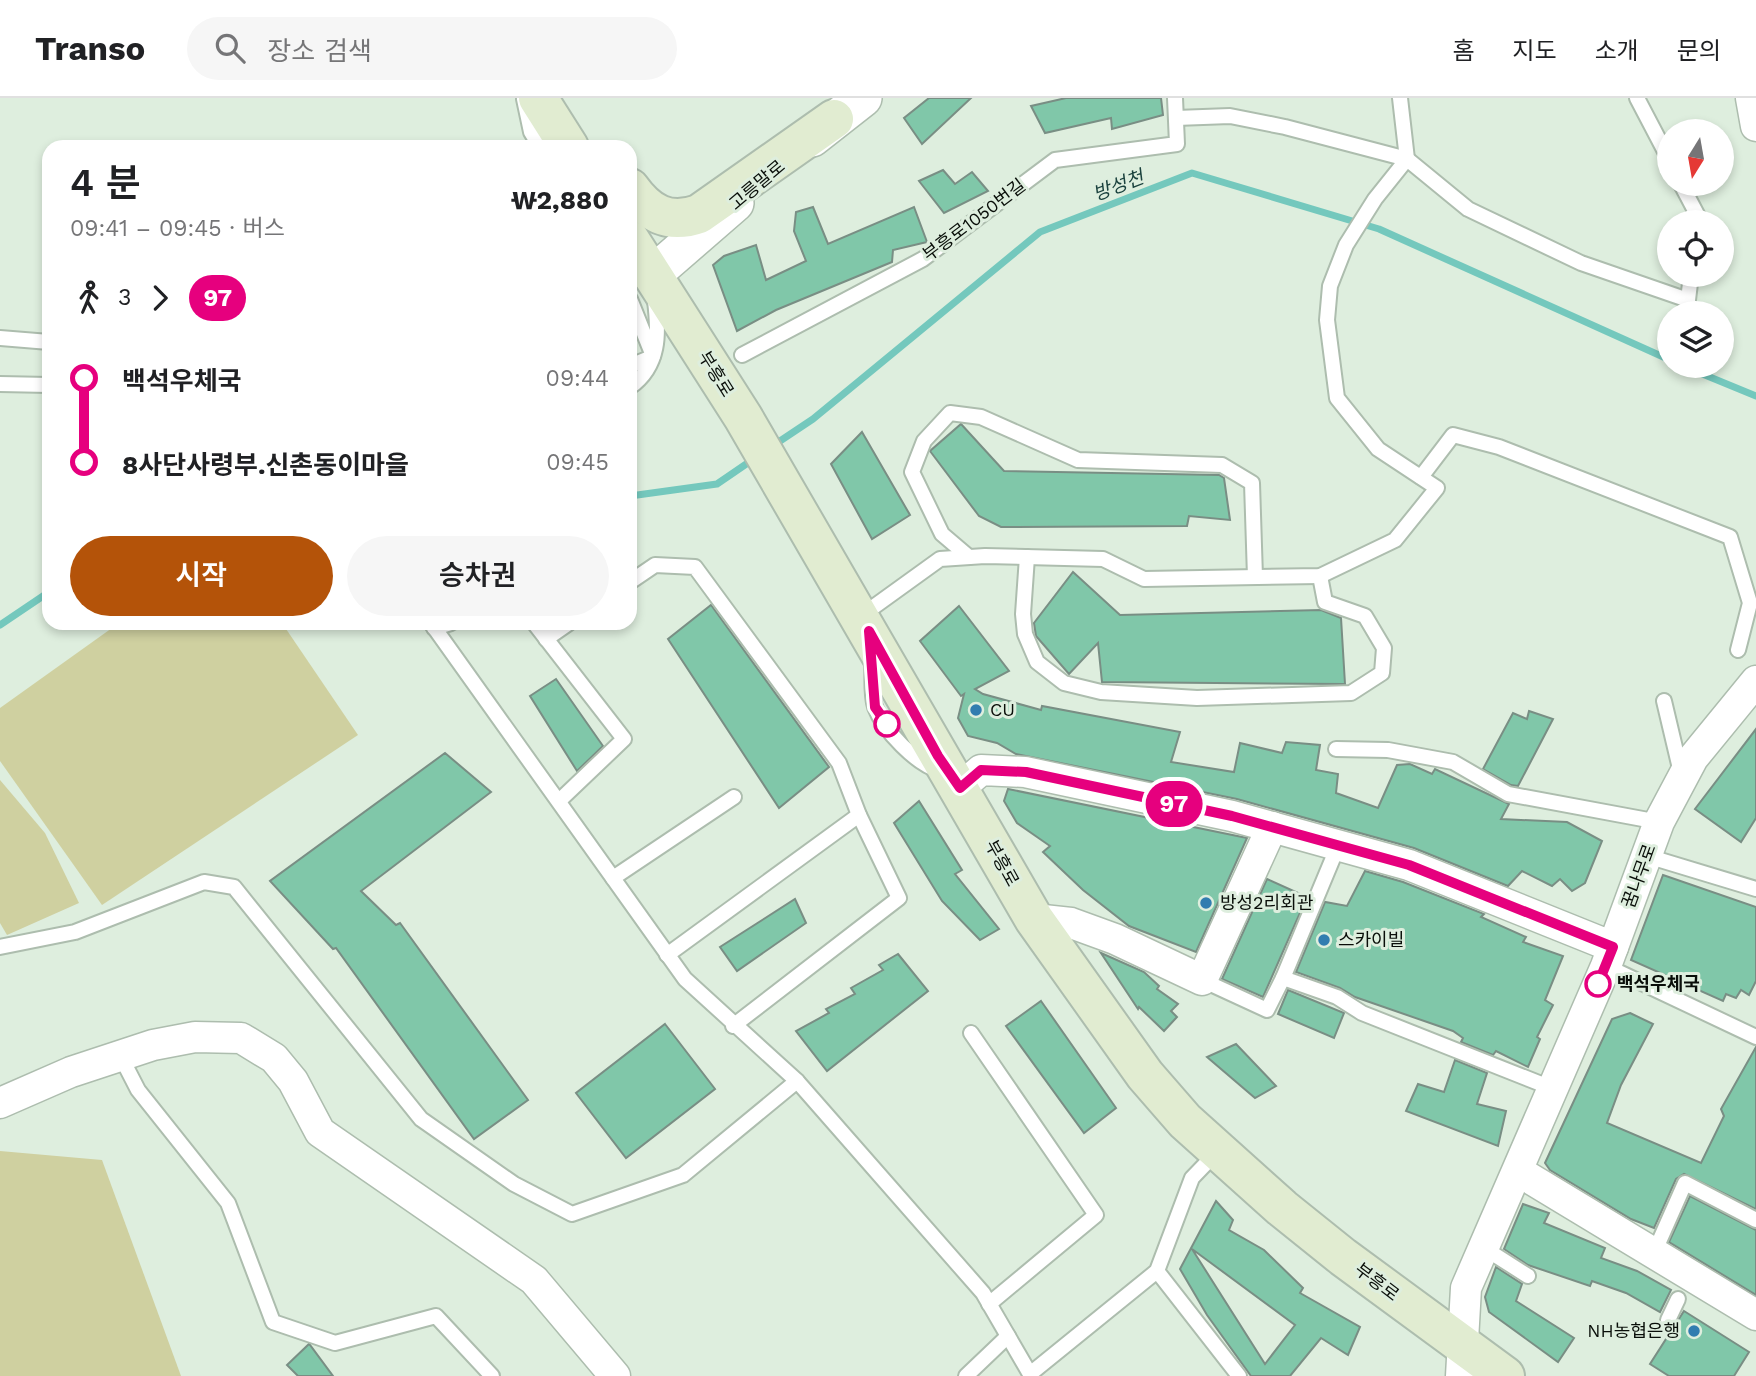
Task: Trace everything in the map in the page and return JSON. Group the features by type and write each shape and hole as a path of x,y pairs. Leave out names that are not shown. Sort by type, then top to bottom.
{"main road":[{"path":"538,98 561,140"},
{"path":"637,195 654,213 669,219 689,218 699,214 848,109"},
{"name":"부흥로","path":"637,270 641,287 743,417 865,623 1034,919 1145,1075 1185,1121 1463,1361 1505,1376"}],"street":[{"path":"1751,98 1756,126"},
{"name":"고릉말로","path":"641,287 848,109"},
{"name":"꿈나무로","path":"1463,1361 1466,1288 1610,956 1659,822 1693,758 1756,681"},
{"path":"954,781 981,770 1026,772 1272,827 1409,865 1610,956"},
{"path":"1034,919 1071,923 1115,939 1202,980 1272,827"},
{"path":"0,1103 120,1055 153,1045 207,1037 240,1038 274,1058 292,1082 320,1132 534,1280 615,1376"},
{"path":"1518,1171 1756,1315"}],"lane":[{"path":"523,98 531,132 554,140"},
{"name":"부흥로1050번길","path":"742,355 923,260 1055,160 1177,144 1175,98"},
{"path":"865,623 940,559 1103,559 1144,579 1320,576 1395,540 1437,488 1378,449 1337,398 1327,320 1331,286 1346,245 1375,199 1407,159 1400,98"},
{"path":"1637,98 1657,136"},
{"path":"1176,118 1230,116 1285,127 1407,159 1468,209 1581,263 1688,300 1690,287"},
{"path":"641,287 654,357"},
{"path":"637,378 654,357 659,334 641,287"},
{"path":"0,338 42,341"},
{"path":"637,363 654,357"},
{"path":"0,384 42,385"},
{"path":"969,557 942,534 912,472 923,441 950,413 981,417 1078,460 1222,466 1252,483 1255,577"},
{"path":"1421,477 1453,435 1499,447 1730,537 1750,603 1738,650"},
{"path":"1027,557 1023,614 1025,634 1037,662 1064,683 1101,692 1197,698 1351,693 1382,673 1384,649 1364,616 1325,602 1320,576"},
{"path":"637,577 655,565 695,567 839,763 859,815 900,898 733,1026"},
{"path":"437,630 685,979 733,1026 797,1081 989,1304 1031,1375 1157,1271 1192,1178 1219,1150"},
{"path":"539,630 624,739 559,801"},
{"path":"546,639 559,630"},
{"path":"1664,701 1682,779"},
{"path":"1336,749 1388,750 1453,762 1508,794 1659,822"},
{"path":"613,878 734,797"},
{"path":"667,955 859,815"},
{"path":"1202,980 1266,1010 1283,978 1338,846"},
{"path":"1647,856 1756,889"},
{"path":"0,947 75,932 204,882 234,887 421,1119 514,1184 572,1214 683,1175 797,1081"},
{"path":"1610,956 1756,1037"},
{"path":"1283,978 1337,996 1362,1013 1554,1089"},
{"path":"971,1033 1096,1215 989,1304"},
{"path":"120,1055 138,1090 162,1116 228,1203 273,1322 335,1343 436,1316 492,1376"},
{"path":"1654,1253 1685,1183 1756,1220"},
{"path":"1484,1248 1528,1276"},
{"path":"1157,1271 1239,1376"},
{"path":"1668,1320 1678,1299"},
{"path":"966,1376 1008,1336"}],"green space":[{"path":"109,630 287,630 358,735 102,905 0,761 0,708"},
{"path":"0,780 45,833 79,903 7,935 0,923"},
{"path":"0,1151 102,1160 181,1376 0,1376"}],"building":[{"path":"929,98 971,98 922,144 904,118"},
{"path":"1066,98 1161,98 1163,115 1112,129 1111,118 1045,133 1031,106"},
{"path":"943,170 955,184 972,172 988,191 944,213 919,181"},
{"path":"813,207 828,244 914,207 927,242 893,250 892,262 776,310 737,331 713,265 724,256 756,245 766,280 806,261 794,231 796,212"},
{"path":"961,424 1004,471 1219,475 1224,478 1230,520 1189,516 1187,526 1001,527 979,516 930,451"},
{"path":"862,432 910,515 872,539 831,464"},
{"path":"1073,572 1120,615 1321,610 1341,618 1345,684 1102,682 1098,643 1069,674 1036,636 1034,623"},
{"path":"711,605 829,767 779,808 668,639"},
{"path":"959,606 1009,671 975,689 983,694 1041,710 1042,706 1180,732 1171,762 1234,772 1240,743 1282,753 1286,742 1320,745 1316,770 1338,774 1336,793 1378,808 1397,765 1410,764 1432,774 1435,769 1509,804 1501,819 1567,822 1602,841 1585,883 1572,891 1560,879 1552,886 1522,871 1508,886 1414,848 1237,799 1016,754 997,743 968,736 958,718 964,694 961,696 920,641"},
{"path":"556,679 603,746 577,771 530,696"},
{"path":"1529,711 1553,719 1518,786 1511,785 1483,769 1513,713 1527,719"},
{"path":"1756,729 1756,818 1741,842 1695,809"},
{"path":"445,753 491,792 361,891 396,925 400,923 528,1100 474,1139 336,948 333,949 270,881"},
{"path":"1008,789 1247,838 1196,952 1129,926 1083,890 1043,852 1050,846 1017,823 1004,801"},
{"path":"919,801 962,870 955,874 999,929 980,940 942,901 894,823"},
{"path":"1365,871 1403,882 1484,914 1481,917 1526,937 1523,942 1563,956 1545,1000 1553,1005 1537,1037 1540,1039 1528,1067 1496,1051 1493,1055 1461,1042 1463,1038 1453,1031 1355,997 1340,988 1296,972 1325,902 1347,906"},
{"path":"1663,875 1756,907 1756,981 1749,995 1741,990 1736,998 1726,994 1723,1001 1631,960"},
{"path":"1267,879 1307,897 1263,997 1222,979"},
{"path":"795,899 806,923 737,971 720,947"},
{"path":"1101,953 1144,972 1159,986 1157,989 1178,1004 1171,1011 1177,1017 1164,1031 1139,1007 1138,1009"},
{"path":"898,954 928,991 827,1071 796,1031 829,1013 826,1009 855,994 851,988 883,970 879,965"},
{"path":"1288,990 1344,1013 1334,1038 1278,1014"},
{"path":"1041,1001 1116,1108 1084,1133 1006,1026"},
{"path":"1630,1013 1653,1024 1621,1085 1607,1123 1701,1163 1724,1116 1721,1109 1756,1047 1756,1209 1684,1174 1676,1179 1654,1228 1631,1219 1550,1170 1545,1163 1612,1019"},
{"path":"665,1024 715,1089 626,1158 576,1093"},
{"path":"1236,1044 1276,1086 1255,1098 1207,1057"},
{"path":"1455,1060 1487,1073 1477,1104 1506,1111 1498,1146 1406,1111 1418,1084 1444,1092"},
{"path":"1690,1196 1756,1230 1756,1295 1669,1242"},
{"path":"1216,1201 1233,1220 1229,1230 1264,1250 1303,1288 1300,1293 1360,1327 1348,1355 1321,1338 1290,1376 1251,1376 1207,1315 1180,1269","holes":["1192,1249 1295,1325 1265,1364"]},
{"path":"1523,1204 1549,1213 1544,1223 1605,1248 1601,1258 1637,1271 1671,1290 1660,1312 1626,1293 1592,1281 1590,1286 1528,1265 1504,1249"},
{"path":"1496,1267 1522,1284 1516,1301 1574,1338 1558,1362 1489,1312 1485,1297"},
{"name":"NH농협은행","path":"1684,1311 1749,1352 1734,1376 1669,1376 1650,1364"},
{"path":"309,1344 333,1376 298,1376 287,1365"}],"waterway":[{"name":"방성천","path":"774,445 813,419 1040,232 1192,173 1379,229 1657,354"},
{"name":"방성천","path":"1712,378 1756,396"},
{"name":"방성천","path":"637,495 717,484 755,458"},
{"name":"방성천","path":"0,625 42,597"}],"bus line":[{"name":"97","path":"887,724 875,707 869,631 938,756 960,788 981,770 1026,772 1232,816 1409,865 1613,947 1598,984"}],"place":[{"name":"CU","path":"976,710"},
{"name":"방성2리회관","path":"1206,903"},
{"name":"스카이빌","path":"1324,940"},
{"name":"백석우체국","path":"1598,984"},
{"name":"NH농협은행","path":"1694,1331"}]}
